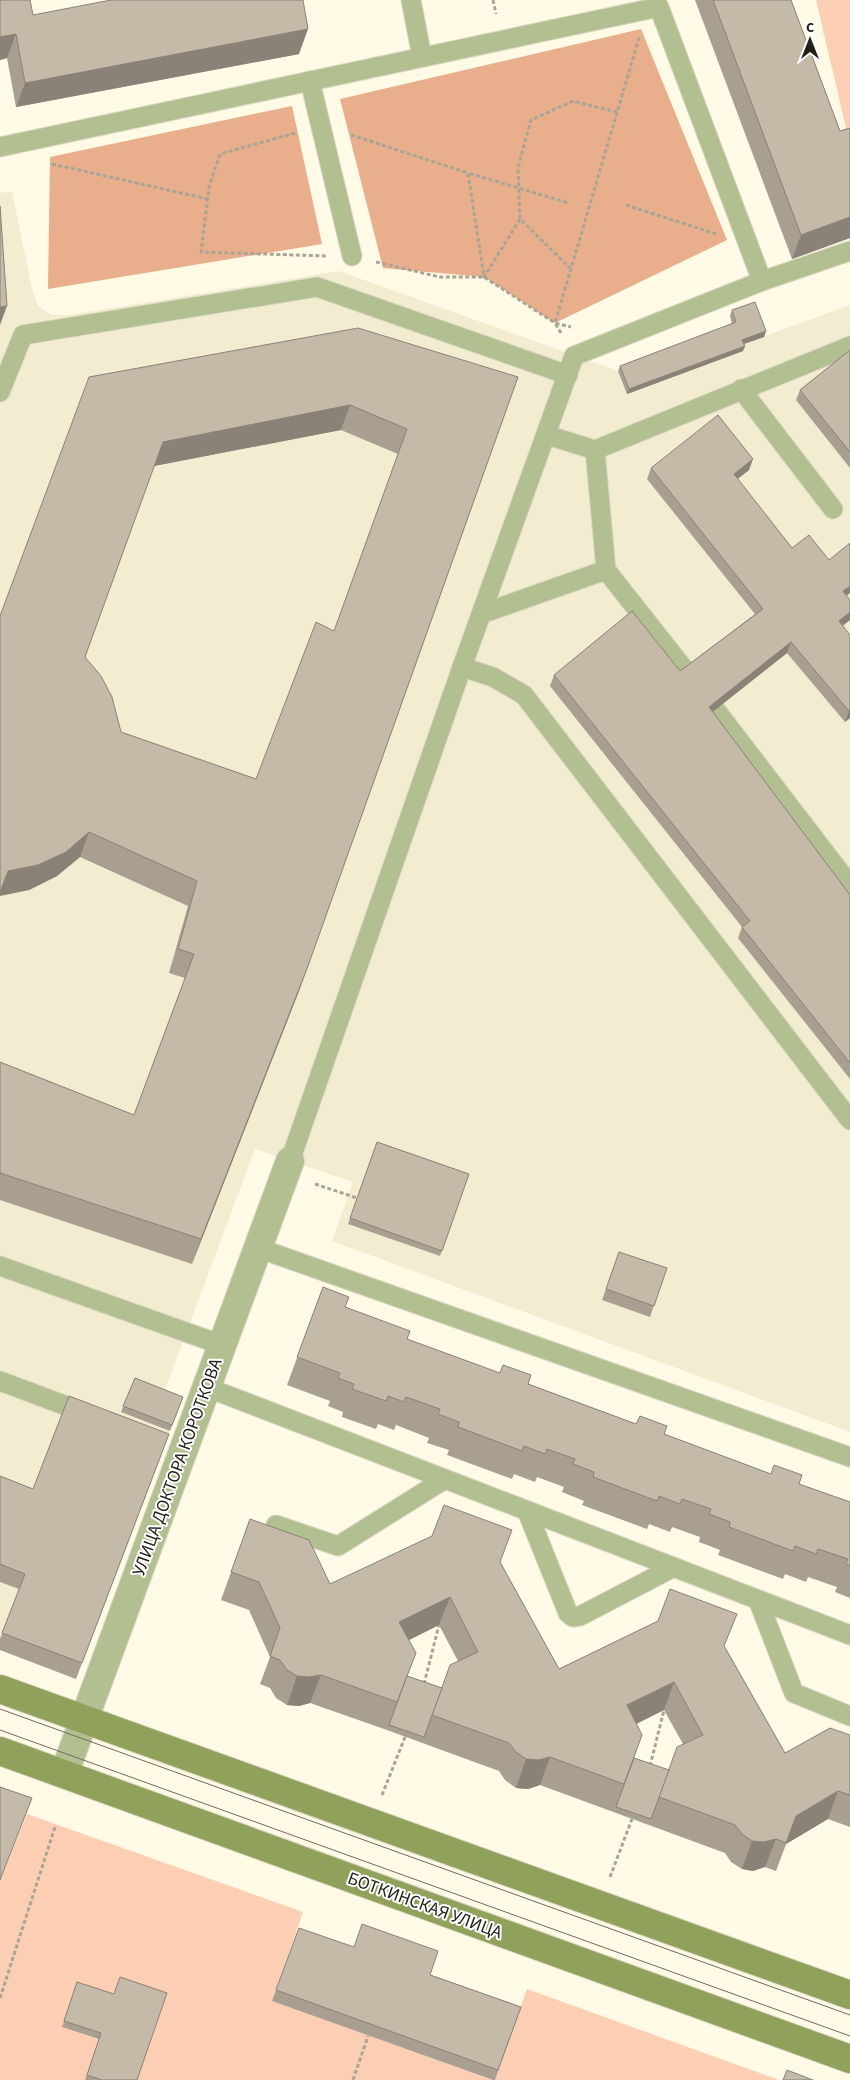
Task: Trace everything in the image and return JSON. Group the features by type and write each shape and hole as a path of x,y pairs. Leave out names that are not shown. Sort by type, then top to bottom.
{"main road":[{"path":"0,1689 850,1995"},
{"name":"БОТКИНСКАЯ УЛИЦА","path":"0,1751 850,2059"}],"street":[{"name":"УЛИЦА ДОКТОРА КОРОТКОВА","path":"64,1774 175,1446 206,1387 287,1167"}],"lane":[{"path":"411,0 422,57"},
{"path":"0,147 422,57 658,3 762,281"},
{"path":"310,81 352,256"},
{"path":"287,1167 462,667 574,356 762,281 850,250"},
{"path":"0,392 23,335 316,287 568,375"},
{"path":"547,435 595,450 850,346"},
{"path":"741,389 833,508"},
{"path":"595,450 606,570 688,674"},
{"path":"481,614 606,570"},
{"path":"462,667 493,677 524,695 850,1120"},
{"path":"715,709 850,885"},
{"path":"258,1248 850,1457"},
{"path":"0,1266 222,1345"},
{"path":"0,1381 101,1419"},
{"path":"206,1387 850,1635"},
{"path":"276,1525 338,1546 445,1479"},
{"path":"527,1511 568,1612 573,1617 580,1616 674,1567"},
{"path":"758,1600 794,1693 850,1716"}],"path":[{"path":"574,356 555,324 641,29 658,3"},
{"path":"484,277 520,219 518,167 531,120 573,101 617,112"},
{"path":"569,202 468,173 322,125 220,154 209,187 200,252 287,256 352,256 440,277 484,277 555,324 574,328"},
{"path":"47,163 208,199"},
{"path":"468,173 484,277"},
{"path":"626,205 748,244"},
{"path":"520,219 571,269"},
{"path":"287,1167 357,1198"},
{"path":"423,1687 440,1625"},
{"path":"649,1769 664,1710"},
{"path":"381,1798 404,1737"},
{"path":"610,1877 632,1819"},
{"path":"0,1998 55,1827"},
{"path":"352,2080 368,2036"}],"shaded area":[{"path":"816,0 850,0 850,135 848,136"},
{"path":"641,29 727,240 555,323 484,277 383,268 340,99"},
{"path":"292,106 322,244 48,289 50,157"},
{"path":"12,191 32,289 38,306 52,315 70,315 339,271 618,371 627,394 742,351 740,345 850,305 850,1432 332,1241 353,1182 255,1149 163,1395 170,1431 76,1679 0,1650 0,193"},
{"path":"27,1814 303,1912 273,2001 493,2080 0,2080 0,1881"},
{"path":"527,1989 779,2080 495,2080"}],"building":[{"path":"0,0 30,0 33,15 111,0 303,0 308,29 25,83 16,34 0,37"},
{"path":"713,0 791,0 840,131 850,128 850,217 801,235"},
{"path":"0,206 7,306 0,307"},
{"path":"755,302 766,331 742,340 745,346 629,389 620,366 736,322 732,310"},
{"path":"358,328 518,377 308,966 201,1239 0,1173 0,1062 134,1115 194,954 178,949 197,881 89,832 66,852 38,865 8,871 0,892 0,616 89,377","holes":["350,405 407,429 334,631 316,622 256,779 121,732 112,697 101,676 85,657 163,442"]},
{"path":"850,350 850,452 800,390"},
{"path":"718,415 753,459 734,474 792,548 809,535 829,560 850,543 850,586 843,591 850,600 850,612 839,621 850,635 850,710 791,642 709,707 850,895 850,1063 742,927 750,921 554,675 632,611 680,671 763,609 651,468"},
{"path":"377,1142 469,1174 442,1251 350,1218"},
{"path":"619,1252 667,1268 654,1306 606,1289"},
{"path":"323,1287 349,1297 345,1307 410,1331 407,1339 500,1373 503,1365 531,1375 528,1384 636,1424 640,1416 667,1426 664,1434 771,1474 774,1465 802,1475 799,1484 850,1502 850,1566 846,1564 848,1559 818,1549 816,1554 795,1546 793,1551 729,1527 730,1522 709,1514 711,1509 682,1499 680,1504 659,1496 657,1501 593,1477 594,1472 573,1464 575,1459 547,1449 545,1454 524,1446 522,1451 458,1427 459,1422 438,1414 440,1409 406,1397 404,1402 388,1396 386,1401 352,1389 354,1384 338,1378 340,1373 297,1357"},
{"path":"135,1378 183,1397 172,1425 123,1406"},
{"path":"69,1396 169,1434 82,1663 2,1633 25,1574 0,1564 0,1476 33,1489"},
{"path":"444,1505 512,1530 500,1562 559,1669 658,1621 670,1589 737,1614 724,1646 785,1753 830,1728 850,1735 850,1795 838,1791 796,1816 786,1843 776,1839 764,1842 752,1841 742,1834 735,1825 659,1797 677,1747 703,1735 674,1682 627,1705 642,1735 624,1784 550,1757 538,1760 526,1759 516,1752 509,1743 432,1715 450,1665 478,1652 450,1597 399,1622 416,1653 397,1702 321,1675 297,1676 287,1670 280,1660 270,1656 280,1628 259,1582 231,1572 250,1519 309,1540 330,1584 432,1536"},
{"path":"407,1676 442,1688 424,1737 389,1725"},
{"path":"634,1758 669,1770 651,1819 616,1807"},
{"path":"0,1787 32,1798 0,1880"},
{"path":"362,1924 438,1951 430,1975 521,2007 498,2070 276,1990 299,1928 354,1947"},
{"path":"120,1977 167,1993 137,2080 102,2080 87,2075 101,2033 64,2021 77,1982 114,1994"},
{"path":"787,2070 813,2080 783,2080"}],"tram line":[{"path":"0,1709 850,2015"},
{"path":"0,1730 850,2036"}]}
